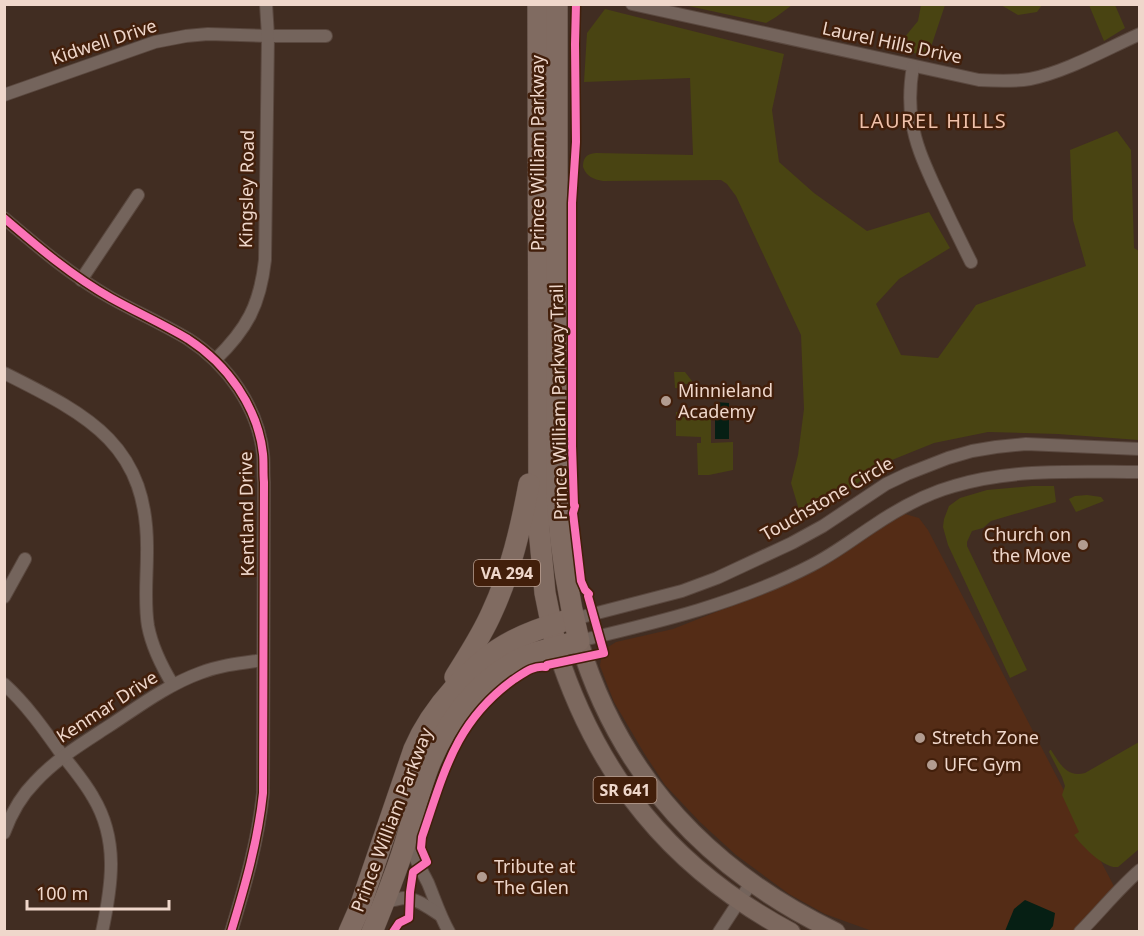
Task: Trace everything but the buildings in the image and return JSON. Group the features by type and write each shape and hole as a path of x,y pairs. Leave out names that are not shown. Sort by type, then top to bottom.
{"highway":[{"name":"Prince William Parkway","path":"538,4 540,548 545,592 556,647"},
{"name":"Prince William Parkway","path":"372,932 393,881 430,763 445,733 464,705 484,683 502,669 525,657 579,641 562,556 557,495 557,4"},
{"name":"VA 294","path":"432,716 492,612 510,565 522,523 530,481 538,414"},
{"name":"Prince William Parkway","path":"349,932 360,908 414,749 432,716 460,682 513,640 551,625 574,619"}],"main road":[{"name":"SR 641","path":"579,641 594,685 625,747 643,774 689,830 714,854 774,899 836,932"},
{"name":"SR 641","path":"556,647 578,709 596,744 631,798 669,842 692,864 739,901 791,932"}],"street":[{"name":"Kingsley Road","path":"215,360 247,322 259,295 263,278 268,36 266,4"},
{"name":"Laurel Hills Drive","path":"632,4 979,80 1029,79 1047,75 1140,34"},
{"name":"Kidwell Drive","path":"4,95 163,40 208,34 326,36"},
{"path":"913,66 910,104 916,141 944,208 971,262"},
{"path":"81,280 138,195"},
{"name":"Kentland Drive","path":"4,218 81,280 186,338 215,360 246,401 260,436 263,454 261,815 247,877 231,932"},
{"path":"4,373 92,423 117,448 128,465 142,498 145,518 148,627 156,651 173,685"},
{"name":"Touchstone Circle","path":"574,619 682,591 717,578 824,526 886,484 948,458 972,451 1026,444 1140,449"},
{"path":"579,641 706,609 780,581 838,550 895,512 951,487 975,480 1023,473 1140,472"},
{"path":"4,597 25,559"},
{"name":"Kenmar Drive","path":"4,833 22,798 34,782 64,756 173,685 222,666 263,660"},
{"path":"4,684 26,706 64,756 95,800 105,822 110,838 112,871 110,895 102,932"},
{"path":"409,829 413,851 449,932"},
{"path":"1080,932 1140,870"},
{"path":"720,932 751,883"},
{"path":"384,902 410,899 440,915"},
{"path":"1089,932 1095,917"}],"shaded area":[{"path":"1042,4 1037,12 1018,15 1001,5"},
{"path":"684,5 792,5 766,23"},
{"path":"921,5 945,5 928,56 895,49 918,21"},
{"path":"1089,5 1115,5 1125,28 1104,41"},
{"path":"605,9 784,54 772,110 779,162 814,193 867,231 929,212 950,248 899,279 876,304 901,355 938,358 976,305 1086,266 1073,220 1070,150 1117,131 1131,150 1134,248 1139,251 1139,440 988,432 934,443 877,466 834,504 807,515 800,513 791,483 798,455 804,409 801,335 736,196 721,180 603,181 591,177 583,167 586,157 596,153 693,155 690,78 584,82 587,33"},
{"path":"674,372 685,372 692,384 681,384 681,388 675,388"},
{"path":"715,402 729,403 729,439 715,439"},
{"path":"697,409 711,409 711,443 733,442 733,470 698,475 697,443 701,443 701,437 676,436 676,412 681,412 681,417 692,417 697,416"},
{"path":"1054,486 1056,502 991,521 983,528 972,531 967,542 1027,670 1010,678 948,545 943,527 949,506 960,498 987,490"},
{"path":"1087,495 1101,497 1104,501 1076,512 1069,499"},
{"path":"905,514 919,518 928,530 1117,892 1080,931 872,931 825,914 789,894 736,855 700,822 665,785 614,702 600,666 605,649 616,642 673,629 784,585"},
{"path":"1139,742 1139,849 1118,867 1112,867 1094,856 1074,835 1079,832 1062,795 1065,786 1062,777 1049,752 1051,750 1069,772 1079,774 1085,773"},
{"path":"1025,900 1055,913 1053,926 1049,931 1005,931 1014,909"}],"cycle path":[{"name":"Prince William Parkway Trail","path":"393,932 399,923 409,918 413,872 427,862 421,848 422,837 437,791 454,750 477,713 493,696 529,670 604,653 589,594 581,581 573,513 575,506 572,446 572,203 576,142 576,4"},
{"path":"4,218 69,271 111,298 188,339 202,349 228,374 255,420 263,454 264,482 263,793 254,846 231,932"}],"place":[{"name":"Minnieland Academy","path":"666,401"},
{"name":"Church on the Move","path":"1083,545"},
{"name":"Stretch Zone","path":"920,738"},
{"name":"UFC Gym","path":"932,765"},
{"name":"Tribute at The Glen","path":"482,877"}],"district":[{"name":"LAUREL HILLS","path":"933,121"}]}
